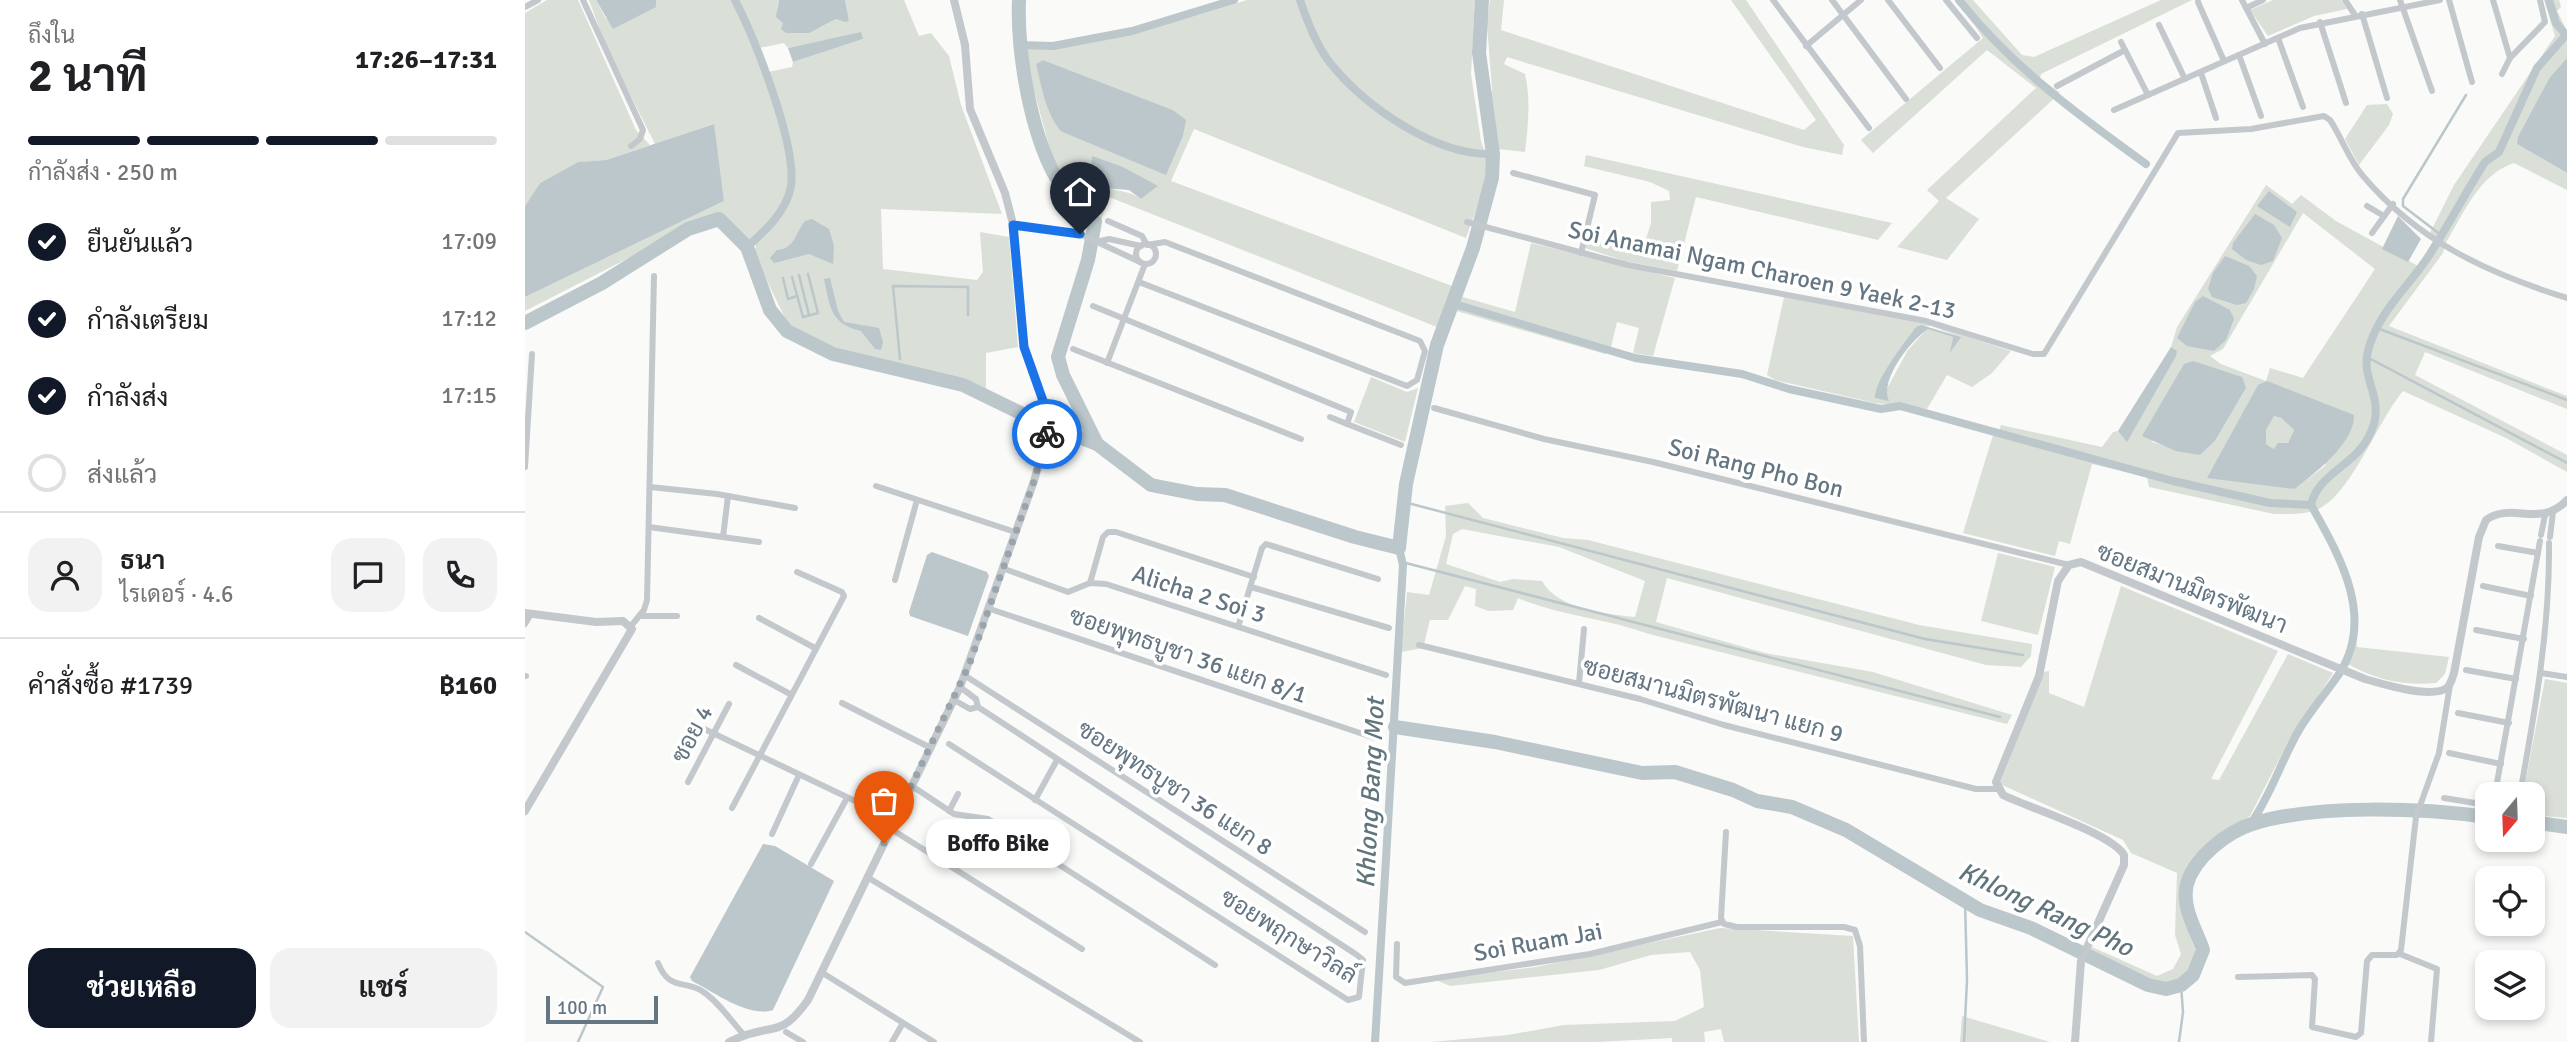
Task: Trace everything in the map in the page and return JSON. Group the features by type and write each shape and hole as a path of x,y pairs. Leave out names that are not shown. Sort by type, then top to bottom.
{"street":[{"path":"525,7 538,0"},
{"path":"583,0 643,131 640,139 631,146"},
{"path":"786,1032 796,1023 960,687 990,609 1047,435 1048,422 1024,347 1013,225 1005,193 970,109 965,45 954,0"},
{"path":"1773,0 1869,128"},
{"path":"1832,0 1906,99"},
{"path":"1806,46 1861,0"},
{"path":"1888,0 1940,68"},
{"path":"1947,0 1977,38"},
{"path":"2242,0 2265,44"},
{"path":"2246,8 2263,0"},
{"path":"2345,0 2358,14 2387,98"},
{"path":"2400,0 2406,8 2433,91"},
{"path":"2115,110 2320,22 2440,0"},
{"path":"2449,0 2472,82"},
{"path":"2493,0 2510,58"},
{"path":"2502,74 2510,58 2545,22 2540,0"},
{"path":"2198,2 2224,61"},
{"path":"2320,22 2346,103"},
{"path":"2159,24 2185,79"},
{"path":"2278,38 2303,107"},
{"path":"2120,42 2148,95"},
{"path":"2057,86 2125,50"},
{"path":"2239,55 2261,116"},
{"path":"2200,72 2216,118"},
{"name":"Soi Anamai Ngam Charoen 9 Yaek 2-13","path":"1467,222 1581,253 1702,280 1926,321 2039,354 2051,346 2178,133 2251,129 2324,116 2330,120 2362,175 2429,237 2474,264 2567,298"},
{"path":"1513,173 1595,195 1581,253"},
{"path":"2372,233 2393,204"},
{"path":"2367,206 2384,216"},
{"path":"1013,225 1087,237 1142,263 1154,260 1155,254 1144,245 1142,236 1108,221"},
{"path":"1098,241 1109,239 1144,245 1165,242 1420,341 1425,351 1417,380 1407,386 1139,282"},
{"path":"1107,363 1139,282 1142,263 1136,253 1144,245"},
{"path":"525,811 630,636 631,625 640,616 647,600 654,276"},
{"path":"1093,306 1351,412 1347,424"},
{"path":"1073,349 1301,439"},
{"path":"525,467 532,354"},
{"name":"Soi Rang Pho Bon","path":"1434,408 1544,439 1653,462 2070,565"},
{"path":"1330,417 1401,445"},
{"path":"650,486 795,508"},
{"path":"876,486 1015,532"},
{"path":"723,537 727,496"},
{"path":"895,580 916,500"},
{"path":"2497,782 2540,544 2549,514 2567,500"},
{"path":"2522,782 2541,673 2550,582 2549,514"},
{"path":"2400,954 2416,817 2439,753 2482,526 2492,515 2549,514"},
{"path":"649,527 759,542"},
{"path":"1090,583 1103,537 1108,532 1116,532 1254,578"},
{"path":"2498,546 2549,543"},
{"path":"1238,627 1262,548 1272,544 1378,579"},
{"name":"ซอยสมานมิตรพัฒนา","path":"1997,789 1997,777 2039,676 2043,643 2058,581 2070,565 2081,562 2330,666 2397,689 2442,690 2450,685"},
{"name":"Alicha 2 Soi 3","path":"1002,568 1068,592 1090,583 1106,584 1386,675"},
{"path":"732,808 844,596 797,572"},
{"path":"2483,586 2531,596"},
{"path":"1251,587 1389,628"},
{"name":"ซอยพุทธบูชา 36 แยก 8/1","path":"990,609 1375,738"},
{"path":"525,624 528,614 596,622 623,621 631,625"},
{"path":"640,616 677,616"},
{"path":"759,618 815,648"},
{"path":"1579,683 1584,629"},
{"path":"2476,630 2524,639"},
{"name":"ซอยสมานมิตรพัฒนา แยก 9","path":"1419,645 1579,683 1724,725 1976,789 1997,789"},
{"path":"736,666 790,694"},
{"path":"2466,670 2517,679"},
{"path":"2541,673 2567,677"},
{"name":"ซอยพุทธบูชา 36 แยก 8","path":"964,675 1365,932"},
{"name":"ซอยพฤกษาวิลล์","path":"949,744 1348,1000 1359,997 1363,960 1056,760 978,707 976,699 960,687"},
{"name":"ซอยพฤกษาวิลล์","path":"954,700 970,709 978,707"},
{"path":"842,703 930,748"},
{"name":"ซอย 4","path":"688,782 730,704"},
{"path":"2458,713 2509,723"},
{"path":"698,726 847,797 1081,948"},
{"path":"2449,753 2501,764"},
{"path":"1035,800 1056,760"},
{"path":"772,834 799,775"},
{"path":"912,786 949,811 961,816 988,819 1215,965"},
{"path":"1997,789 2003,795 2099,837 2121,850 2123,865 2081,961 2075,1042"},
{"path":"949,811 958,794"},
{"path":"811,864 847,797"},
{"path":"2444,798 2475,803"},
{"path":"1722,922 1726,832"},
{"path":"867,877 1140,1042"},
{"name":"Soi Ruam Jai","path":"1397,944 1396,977 1405,983 1590,954 1722,922 1737,927 1844,927 1855,930 1860,946 1864,1042"},
{"path":"2238,977 2312,975 2315,979 2312,1027 2356,1037 2361,1033 2367,961 2372,955 2400,954 2437,970 2431,1042"},
{"path":"659,963 662,971 678,985 701,990 744,1035"},
{"path":"821,972 934,1042"},
{"path":"893,1042 903,1023"},
{"path":"729,1042 744,1035 786,1032 803,1042"}],"shaded area":[{"path":"547,0 578,0 636,130 650,145 606,160 578,162 540,183 525,206 525,13"},
{"path":"589,0 596,0 606,19 655,7 656,0 779,0 777,9 821,27 836,19 849,20 845,0 904,0 919,36 931,33 949,56 961,105 1002,214 881,209 883,269 977,280 983,272 980,232 1009,237 1018,347 986,353 986,392 899,364 850,353 797,332 785,318 754,254 756,246 725,218 711,216 525,311 525,297 724,201 713,124 655,144 607,49","holes":["863,39 793,62 792,67 768,72 759,48 784,43 788,48 825,40"]},
{"path":"596,0 656,0 656,7 613,29"},
{"path":"779,0 845,0 849,20 846,22 836,19 809,33 786,33 781,29 783,23 776,17"},
{"path":"1247,0 1475,0 1471,74 1481,141 1487,158 1485,184 1466,238 1194,129 1171,181 1452,286 1437,327 1109,197 1097,233 1089,224 1052,156 1022,48 1108,37","holes":["1043,60 1173,110 1185,120 1183,136 1166,174 1060,131 1048,107 1036,64","1097,181 1147,182 1158,186 1141,199"]},
{"path":"1490,0 1504,0 1501,30 1804,130 1816,120 1731,0 1746,0 1844,145 1842,155 1803,147 1507,57 1504,64 1525,74 1527,132 1525,152 1498,149 1490,98 1492,89 1487,24"},
{"path":"1958,0 1973,0 2022,55 2034,57 2161,0 2192,0 2041,74 2040,78 2060,93 1946,198 1979,219 1947,260 1897,247 1939,201 1927,190 2036,88 1987,50 1873,153 1861,140 1983,38"},
{"path":"2273,0 2341,0 2347,9 2314,16 2268,36 2250,10"},
{"path":"2544,0 2559,0 2561,7 2557,11 2567,31 2567,58 2550,77 2517,144 2567,173 2567,190 2514,163 2491,176 2473,197 2445,244 2443,253 2389,326 2567,396 2567,409 2425,352 2415,375 2567,455 2567,472 2506,438 2403,391 2344,485 2322,507 2311,511 2274,514 2149,487 2147,477 2092,464 2070,544 2059,541 2055,556 1963,533 1993,435 1998,435 2001,425 2102,447 2113,432 2118,431 2127,441 2177,351 2171,347 2177,327 2266,185 2292,204 2301,195 2336,221 2418,266 2435,238 2430,233 2454,185 2555,36","holes":["2303,213 2375,269 2303,378 2270,368 2266,381 2221,364 2210,356 2223,349","2193,361 2246,388 2215,441 2200,455 2152,442","2258,385 2326,465 2295,489 2267,483"]},
{"path":"861,32 863,39 793,62 788,48"},
{"path":"2567,58 2567,173 2517,144 2518,137 2550,77"},
{"path":"1043,60 1173,110 1186,120 1183,136 1166,175 1060,131 1047,107 1040,82 1036,64"},
{"path":"2387,104 2393,114 2389,125 2359,165 2345,139 2367,105"},
{"path":"714,124 724,201 525,297 525,206 540,183 578,162 606,160"},
{"path":"1586,155 1892,223 1878,240 1696,197 1677,271 1625,261 1585,248 1588,239 1641,255 1651,223 1651,202 1670,200 1669,191 1650,182 1584,166"},
{"path":"1092,156 1123,167 1158,186 1141,199 1129,190 1103,188 1091,172"},
{"path":"2269,191 2297,212 2290,227 2257,206"},
{"path":"2255,214 2274,225 2282,238 2273,261 2261,265 2246,260 2232,249 2233,243"},
{"path":"2398,216 2421,239 2408,262 2382,249"},
{"path":"812,219 829,229 834,246 833,264 809,254 774,263 770,258 777,250 788,247 805,221"},
{"path":"1531,243 1675,278 1653,356 1633,353 1639,328 1617,322 1611,347 1605,354 1453,310 1459,296 1515,312"},
{"path":"2225,256 2249,266 2257,276 2254,289 2246,303 2237,305 2212,297 2208,289 2213,273"},
{"path":"830,278 838,311 844,322 879,328 883,342 881,350 875,349 861,331 843,324 838,319 830,306 824,279"},
{"path":"2203,296 2230,310 2234,319 2226,340 2214,351 2187,346 2177,338 2195,302"},
{"path":"1784,297 1932,325 2011,351 1992,373 1972,387 1947,375 1927,409 1875,403 1775,380 1767,375","holes":["1931,326 1960,337 1951,352 1953,337 1928,328 1908,350 1885,392 1875,393 1916,327"]},
{"path":"1921,325 1961,337 1950,353 1953,337 1928,329 1913,342 1892,372 1888,382 1889,401 1875,398 1879,382 1891,362 1916,327"},
{"path":"2171,347 2177,351 2176,356 2127,442 2118,431"},
{"path":"2193,361 2242,377 2246,388 2215,441 2200,455 2176,451 2142,436 2184,364"},
{"path":"1371,377 1407,392 1418,388 1405,442 1354,422"},
{"path":"2267,381 2354,415 2353,426 2341,446 2323,466 2295,489 2207,478 2258,385","holes":["2274,416 2281,418 2294,430 2288,443 2278,443 2274,449 2266,444 2266,430"]},
{"path":"2273,416 2281,418 2294,430 2288,443 2274,449 2266,444 2266,430"},
{"path":"1468,503 1483,518 1563,538 1588,540 1919,625 2032,644 2031,656 2021,667 1986,665 1667,578 1656,622 1765,653 1873,672 2012,715 2007,724 1550,609 1518,598 1513,610 1489,611 1475,606 1476,589 1465,586 1448,620 1430,620 1423,648 1401,652 1407,592 1429,595 1446,536 1445,506","holes":["1462,529 1559,547 1645,581 1635,617 1597,612 1571,604 1559,598 1542,581 1513,579 1500,582 1446,564 1453,534"]},
{"path":"932,552 987,572 989,576 968,636 910,616 927,555"},
{"path":"1998,553 2055,567 2038,635 1981,621"},
{"path":"2121,586 2278,651 2211,779 2219,780 2288,654 2333,673 2287,744 2250,816 2200,855 2189,868 2183,886 2184,919 2197,964 2185,975 2172,981 2145,980 2090,953 2092,947 2157,976 2173,969 2181,954 2175,935 2177,873 2131,853 2123,840 2000,784 2044,672 2049,671 2049,693 2084,707"},
{"path":"2356,638 2357,647 2449,657 2445,674 2436,683 2424,684 2401,683 2369,674 2348,664"},
{"path":"2545,679 2567,683 2567,818 2545,816 2545,782 2525,782"},
{"path":"763,844 775,846 834,881 773,1010 763,1012 731,1003 692,981 690,977"},
{"path":"1720,928 1853,936 1859,1042 1724,1042 1721,1029 1704,1032 1705,1042 1672,1042 1672,1038 1597,1042 1431,1042 1508,1035 1564,1025 1675,1021 1704,1007 1700,970 1690,952 1651,955 1599,970 1450,986 1434,979 1536,967"},
{"path":"1962,1016 2050,1042 1960,1042"}],"waterway":[{"path":"735,0 773,92 788,145 791,168 791,186 785,204 768,227 747,247"},
{"path":"1019,0 1022,63 1043,150 1060,182 1095,222 1088,260 1058,357 1063,375 1097,444"},
{"path":"1019,45 1053,46 1132,31 1234,0"},
{"path":"1300,0 1313,34 1331,64 1383,112 1426,138 1449,147 1493,154"},
{"path":"525,323 602,283 688,229 719,219 747,247 770,310 787,331 833,354 963,385 1035,420 1097,444 1151,485 1197,494 1225,495 1355,537 1399,548 1406,484 1437,345 1473,248 1492,178 1493,154 1479,53 1482,0"},
{"path":"1959,0 2023,68 2146,164"},
{"path":"2250,825 2299,730 2339,674 2350,652 2354,609 2349,587 2342,565 2311,505 2320,486 2362,447 2374,425 2376,413 2368,373 2368,351 2386,311 2430,254 2485,162 2499,152 2537,68 2566,35 2556,23 2549,0"},
{"path":"2441,235 2403,206 2403,199 2466,95"},
{"path":"792,277 803,317 818,313 808,274"},
{"path":"799,275 809,315"},
{"path":"783,278 788,299 797,296"},
{"path":"900,359 893,286 968,287 968,315"},
{"path":"1451,303 1635,358 1742,374 1789,389 1881,409 1900,406 2173,481 2270,503 2311,505"},
{"path":"2377,328 2567,400"},
{"path":"2367,357 2567,463"},
{"path":"1404,502 1925,639 2023,655"},
{"name":"Khlong Bang Mot","path":"1375,1042 1403,565 1399,548"},
{"path":"1402,562 2000,717"},
{"name":"Khlong Rang Pho","path":"1395,727 1495,742 1642,773 1675,772 1733,790 1757,801 1792,807 1846,830 1980,910 2031,928 2148,985 2166,989 2181,985 2193,975 2203,950 2186,901 2187,884 2191,874 2204,856 2232,833 2252,824 2306,813 2401,810 2475,816"},
{"name":"Khlong Rang Pho","path":"2545,824 2567,827"},
{"path":"1964,1042 1967,980 1965,900"},
{"path":"525,932 603,987 578,1042"},
{"path":"2179,1042 2183,1012 2181,985"}],"way so far":[{"path":"884,843 969,665 1034,481 1047,434"}],"place":[{"name":"Boffo Bike","path":"884,843"}],"route":[{"path":"1047,434 1047,412 1028,362 1021,331 1013,225 1080,234"}]}
